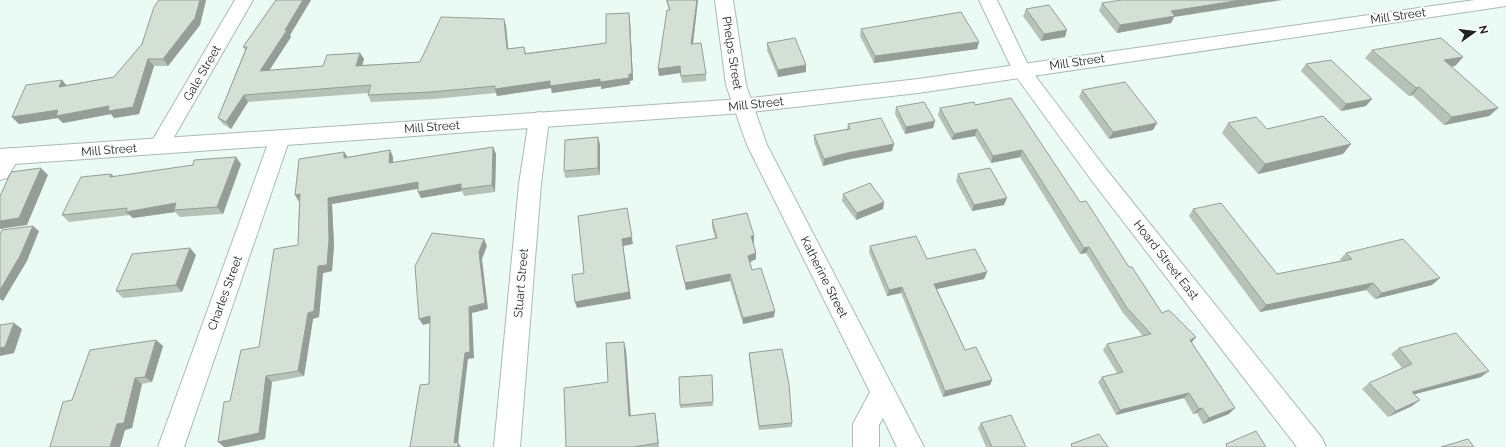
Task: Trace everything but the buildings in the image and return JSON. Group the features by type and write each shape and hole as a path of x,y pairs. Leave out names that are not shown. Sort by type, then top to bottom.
{"main road":[{"name":"Gale Street","path":"160,146 244,0"},
{"name":"Phelps Street","path":"724,0 736,85 742,106"},
{"name":"Hoard Street East","path":"988,0 1022,70 1100,175 1313,447"},
{"name":"Mill Street","path":"3,162 160,146 742,106 918,86 1506,1"},
{"name":"Katherine Street","path":"742,106 757,146 911,447"},
{"name":"Stuart Street","path":"507,447 530,184 539,119"},
{"name":"Charles Street","path":"171,447 280,138"},
{"path":"866,447 866,424 883,393"}]}
